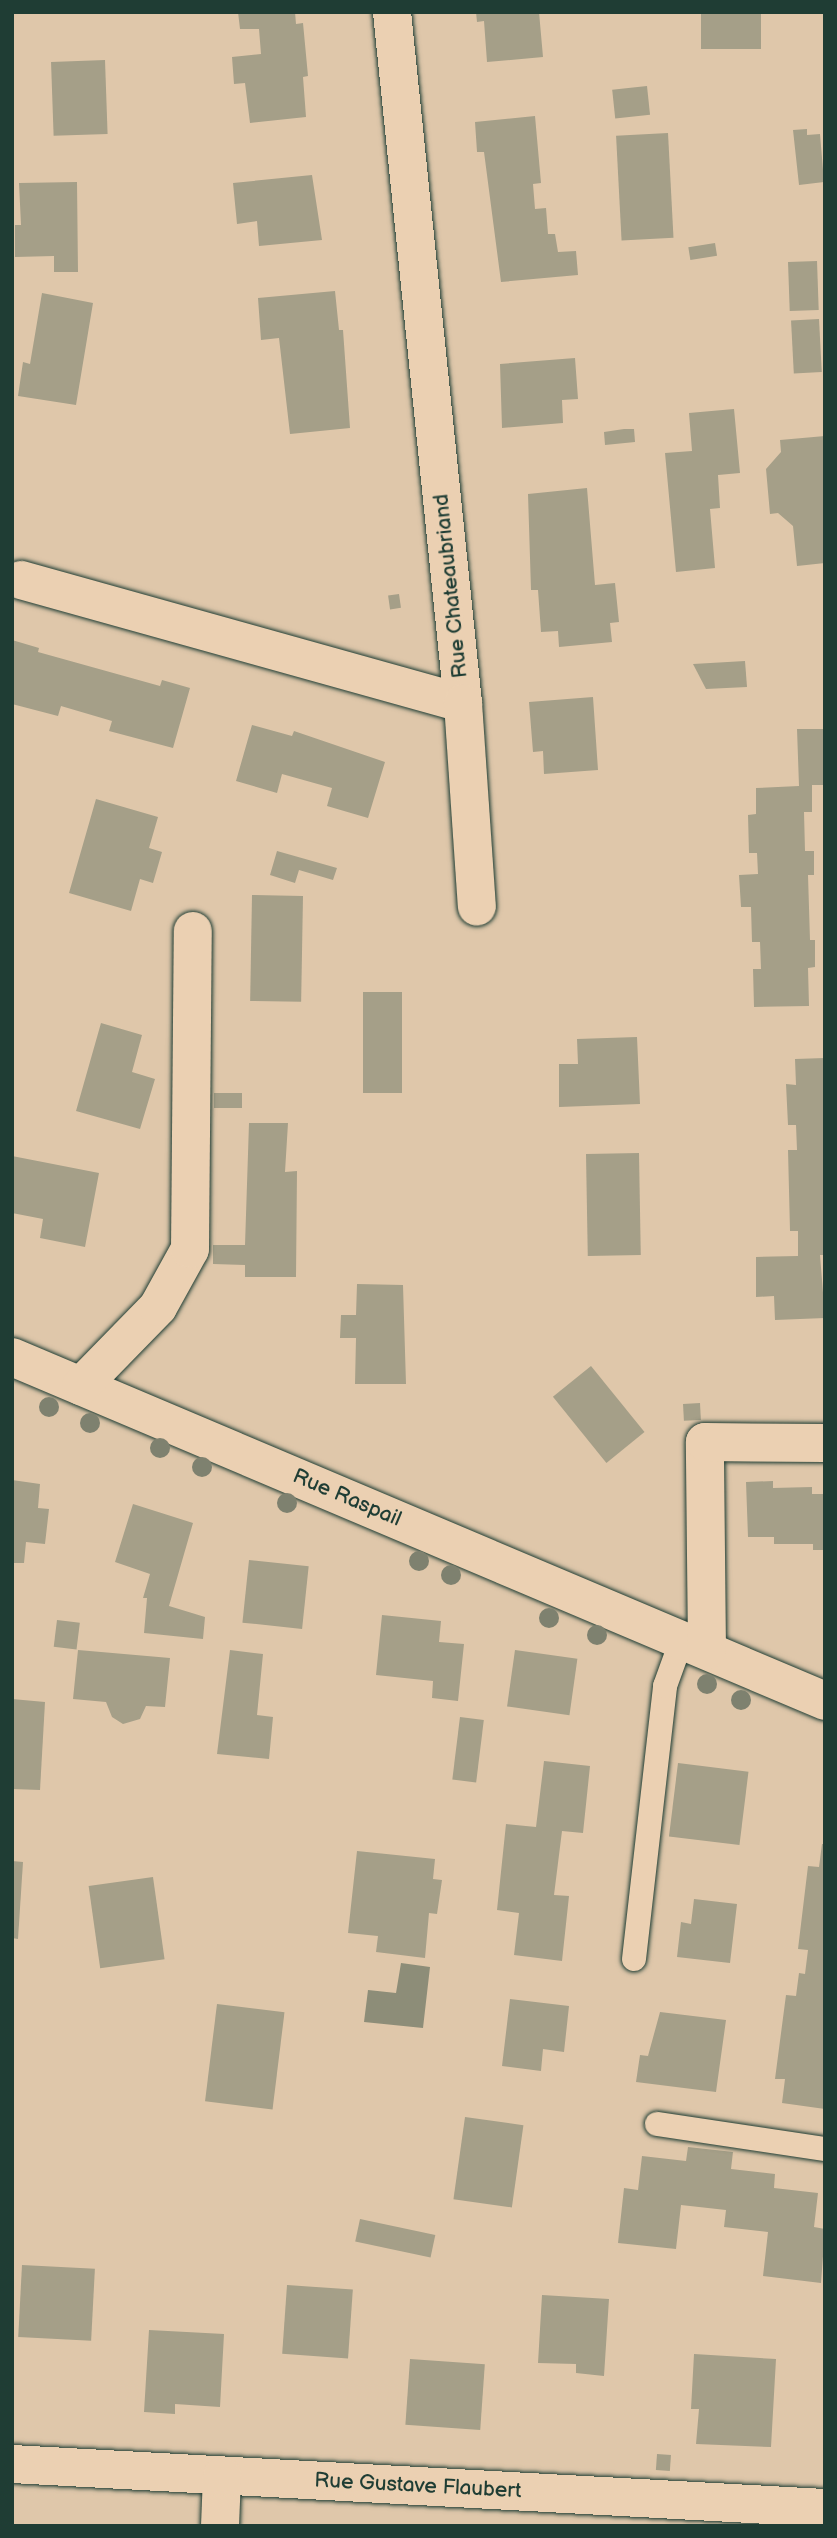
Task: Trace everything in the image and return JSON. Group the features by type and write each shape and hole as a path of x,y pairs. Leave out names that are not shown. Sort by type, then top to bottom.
{"street":[{"name":"Rue Chateaubriand","path":"21,580 463,703 392,12"},
{"path":"463,703 477,907"},
{"path":"81,1386 158,1307 190,1249 193,931"},
{"name":"Rue Raspail","path":"12,1357 825,1701"},
{"path":"695,1644 705,1442 825,1443"},
{"name":"Rue Gustave Flaubert","path":"12,2464 825,2508"},
{"path":"220,2526 222,2476"}],"lane":[{"path":"634,1959 665,1686 695,1644"},
{"path":"657,2124 825,2149"}],"shaded area":[{"path":"401,1963 430,1967 423,2028 364,2022 368,1990 396,1993"}],"building":[{"path":"238,12 295,12 296,24 303,23 308,76 303,77 306,117 250,123 245,83 234,84 232,57 261,54 259,29 240,29"},
{"path":"476,12 539,12 543,57 487,62 484,21 477,22"},
{"path":"701,12 761,12 761,49 701,49"},
{"path":"105,60 108,134 54,136 51,62"},
{"path":"647,86 650,115 615,118 612,90"},
{"path":"535,116 541,183 533,184 535,209 546,208 548,234 555,234 558,252 576,251 578,275 501,282 484,152 477,152 475,122"},
{"path":"807,129 807,135 820,134 824,182 799,185 793,130"},
{"path":"668,133 673,238 622,241 616,136"},
{"path":"312,175 322,240 259,246 257,221 237,224 233,183"},
{"path":"77,182 78,272 54,272 54,256 15,257 15,225 21,225 19,183"},
{"path":"715,243 717,256 690,260 688,247"},
{"path":"817,261 819,310 790,311 788,262"},
{"path":"335,291 339,330 343,330 350,428 290,434 279,338 261,340 258,298"},
{"path":"42,293 93,303 76,405 18,396 23,362 30,364"},
{"path":"819,319 822,372 794,373 791,320"},
{"path":"575,358 578,399 562,400 563,423 502,428 500,364"},
{"path":"734,409 740,473 718,475 720,508 710,509 715,568 676,572 665,453 692,451 689,413"},
{"path":"634,429 635,442 605,445 604,432"},
{"path":"825,436 825,563 797,566 793,526 778,513 770,514 766,469 781,452 780,440"},
{"path":"587,488 595,585 615,583 619,622 610,623 612,642 559,647 558,631 541,632 538,590 531,590 528,494"},
{"path":"399,594 401,608 390,609 388,596"},
{"path":"12,640 39,648 38,652 160,686 162,680 190,688 173,748 109,731 112,721 61,706 58,716 12,704"},
{"path":"745,661 747,687 706,689 693,664"},
{"path":"593,697 598,770 544,774 543,751 533,752 529,702"},
{"path":"252,725 292,736 294,731 385,762 368,818 327,806 332,788 282,774 277,793 236,781"},
{"path":"797,729 825,729 825,785 812,785 812,812 804,812 805,851 814,851 814,875 808,875 810,940 815,940 815,967 808,968 809,1006 754,1007 753,969 761,969 760,942 752,942 751,907 741,907 739,875 758,874 757,853 749,853 748,815 756,814 756,788 799,786"},
{"path":"96,799 158,817 149,848 162,852 153,883 140,879 131,911 69,893"},
{"path":"277,851 337,868 333,880 299,870 295,883 270,875"},
{"path":"252,895 303,896 301,1002 250,1001"},
{"path":"363,992 402,992 402,1093 363,1093"},
{"path":"101,1023 142,1035 132,1072 155,1079 140,1129 76,1111"},
{"path":"637,1037 640,1104 559,1107 559,1064 578,1064 577,1039"},
{"path":"825,1058 825,1255 820,1255 825,1318 775,1320 774,1296 756,1297 756,1257 798,1256 798,1231 790,1231 788,1150 797,1150 796,1125 788,1125 786,1084 796,1085 795,1059"},
{"path":"214,1093 242,1093 242,1108 214,1108"},
{"path":"249,1123 288,1123 285,1172 297,1171 296,1277 245,1277 245,1265 213,1264 213,1245 245,1245"},
{"path":"639,1153 641,1255 588,1256 586,1154"},
{"path":"12,1156 99,1173 85,1247 40,1238 43,1219 12,1213"},
{"path":"357,1284 403,1285 406,1384 355,1384 356,1338 340,1338 341,1315 356,1315"},
{"path":"591,1366 644,1432 606,1463 553,1397"},
{"path":"700,1403 701,1420 684,1421 683,1404"},
{"path":"12,1480 40,1484 38,1508 49,1509 45,1544 26,1542 24,1563 12,1563"},
{"path":"773,1481 773,1488 812,1487 812,1494 825,1494 825,1550 813,1550 813,1544 774,1544 774,1537 748,1537 746,1482"},
{"path":"133,1504 193,1523 169,1606 205,1617 203,1639 144,1633 147,1598 143,1598 150,1574 115,1562"},
{"path":"249,1560 309,1566 302,1629 242,1623"},
{"path":"382,1615 441,1621 439,1642 464,1644 458,1701 432,1698 433,1681 376,1675"},
{"path":"57,1620 80,1623 77,1650 54,1647"},
{"path":"78,1650 170,1658 165,1707 146,1706 140,1719 123,1724 112,1717 106,1702 73,1699"},
{"path":"230,1650 263,1654 257,1715 273,1717 269,1759 217,1754"},
{"path":"515,1650 577,1659 569,1715 507,1706"},
{"path":"12,1699 45,1702 40,1790 12,1789"},
{"path":"460,1717 484,1720 476,1782 452,1780"},
{"path":"544,1761 590,1766 583,1833 562,1831 554,1895 569,1896 562,1961 514,1955 519,1913 497,1910 506,1824 536,1827"},
{"path":"678,1763 748,1772 739,1845 669,1836"},
{"path":"822,1844 825,1844 825,2109 782,2103 785,2079 775,2079 786,1995 796,1996 799,1973 805,1974 808,1950 798,1949 808,1866 819,1867"},
{"path":"357,1851 435,1859 433,1879 442,1880 437,1914 429,1913 425,1958 376,1952 378,1936 348,1933"},
{"path":"12,1861 23,1862 18,1939 12,1938"},
{"path":"153,1877 165,1959 100,1968 89,1886"},
{"path":"694,1899 737,1904 730,1963 677,1957 681,1922 691,1924"},
{"path":"510,1999 569,2006 564,2052 543,2049 541,2071 502,2066"},
{"path":"217,2004 284,2012 273,2110 205,2101"},
{"path":"660,2012 726,2020 716,2092 636,2082 640,2055 648,2056"},
{"path":"465,2117 523,2125 512,2207 453,2199"},
{"path":"688,2147 733,2152 731,2169 775,2174 774,2188 818,2193 814,2227 825,2229 821,2283 763,2276 768,2232 724,2227 726,2210 681,2205 676,2249 618,2243 624,2188 638,2190 642,2156 686,2161"},
{"path":"360,2219 435,2235 431,2258 355,2241"},
{"path":"22,2265 95,2269 91,2341 18,2337"},
{"path":"287,2285 353,2290 348,2358 282,2354"},
{"path":"542,2295 609,2299 604,2376 576,2373 576,2364 538,2363"},
{"path":"149,2330 224,2334 220,2407 175,2404 175,2414 144,2412"},
{"path":"694,2354 776,2359 771,2447 696,2444 699,2409 691,2409"},
{"path":"410,2359 485,2364 480,2430 405,2425"},
{"path":"657,2454 671,2455 670,2471 656,2470"}]}
